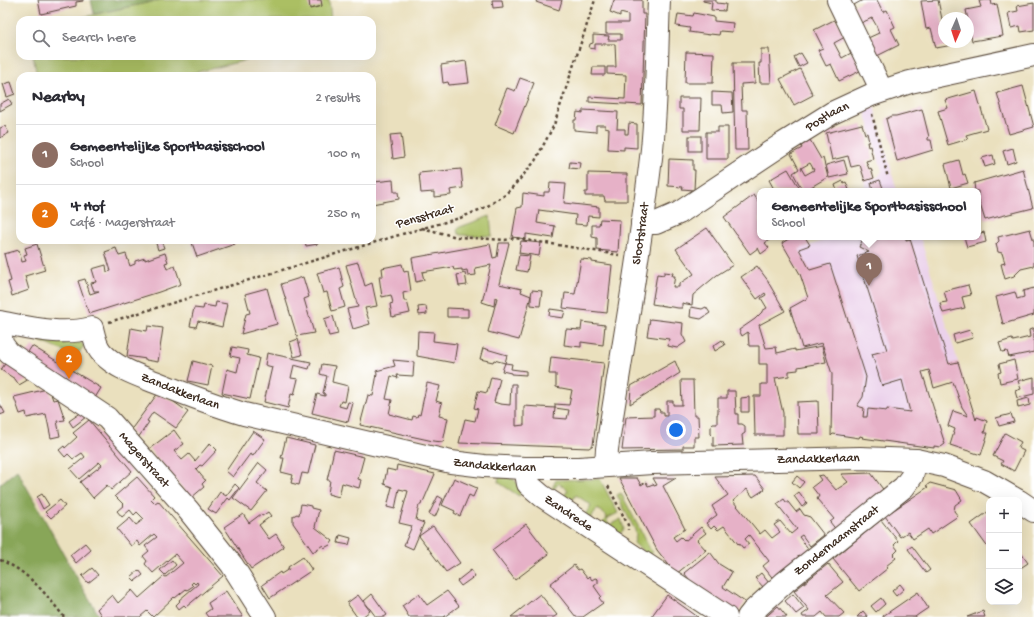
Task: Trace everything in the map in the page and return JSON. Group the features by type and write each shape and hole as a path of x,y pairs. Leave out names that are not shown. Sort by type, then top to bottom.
{"street":[{"name":"Slootstraat","path":"606,465 607,449 637,257 652,148 659,0"},
{"path":"838,0 875,94"},
{"name":"Postlaan","path":"642,223 656,223 679,213 832,113 875,94 901,84 924,78 1034,55"},
{"path":"0,322 53,332 70,332 92,328"},
{"name":"Zandakkerlaan","path":"92,328 101,352 112,362 130,372 216,406 451,462 484,466 525,468 579,468 606,465 860,458 916,460 944,466 984,481 1011,497"},
{"name":"Magerstraat","path":"0,329 2,344 8,353 107,418 127,439 189,511 232,565 265,617"},
{"name":"Zondernaamstraat","path":"748,617 785,582 904,487 912,476 916,460"},
{"name":"Zandrede","path":"525,468 528,484 542,496 726,617"},
{"name":"Zandakkerlaan","path":"1022,504 1034,511"}],"path":[{"name":"Pensstraat","path":"376,242 460,218 486,207 505,194 520,179 535,161 554,125 595,0"},
{"path":"875,94 888,178"},
{"path":"422,228 457,237 505,240 515,238 637,257"},
{"name":"Pensstraat","path":"92,328 117,319 368,244"},
{"path":"606,465 605,479 628,525 628,539 624,550"},
{"path":"0,560 28,576 46,594 64,617"}],"shaded area":[{"path":"874,106 896,188 866,188 864,181 878,177 882,171 865,111"},
{"path":"826,240 921,240 958,362 922,372 945,444 941,447 934,446 934,448 862,438 831,436 832,374 822,344 802,348 790,308 808,298 800,274 810,270 799,249"}],"green space":[{"path":"91,0 160,0 94,14"},
{"path":"160,0 329,0 331,16 88,16"},
{"path":"34,60 247,60 197,72 36,72"},
{"path":"490,216 492,236 461,235 458,233 457,230 460,227"},
{"path":"37,340 70,340 81,343 84,346 76,356"},
{"path":"17,470 100,617 0,617 0,484"},
{"path":"499,476 511,478 516,481 522,492 519,496 498,482"},
{"path":"600,479 618,513 606,519 609,525 621,519 624,529 620,534 601,526 607,516 597,509 590,519 585,515 591,505 576,495 569,505 561,500 568,490 558,483 550,493 556,480"},
{"path":"621,493 652,553 648,556 634,543 636,535 635,530 617,495"}],"building":[{"path":"38,0 83,1 76,2 76,6 41,14"},
{"path":"309,0 321,0 322,6 310,9"},
{"path":"492,0 502,0 503,7 493,8"},
{"path":"537,0 562,0 559,10 536,2"},
{"path":"614,0 642,0 642,14 645,14 642,105 589,102 589,97 625,99 626,75 607,74 607,67 616,67 615,44 595,44 595,49 589,48 590,44 593,43 593,35 609,36 608,40 621,40 621,34 606,34 606,23 628,23 628,15 620,13 620,16 610,12"},
{"path":"703,0 716,0 716,3 726,4 725,11 711,10 712,3"},
{"path":"863,0 877,0 883,12 887,10 895,27 891,29 899,45 877,56 868,38 879,33 876,25 872,18 861,23 852,6"},
{"path":"938,0 940,12 938,12 938,48 936,48 931,28 926,29 921,1"},
{"path":"991,0 992,5 997,4 1003,36 974,41 974,12 966,12 966,10 981,7 979,1"},
{"path":"1034,3 1034,30 1021,32 1020,26 1011,28 1008,13 1018,11 1017,6"},
{"path":"694,13 714,17 714,21 733,23 732,32 720,31 719,35 710,35 689,32 690,28 676,26 678,14 693,16"},
{"path":"836,19 845,37 834,43 842,58 853,52 862,70 839,81 831,64 826,66 818,50 823,48 814,30"},
{"path":"761,49 769,49 771,83 760,83 759,63 761,63"},
{"path":"686,52 714,53 713,83 685,83"},
{"path":"801,53 807,63 799,67 794,57"},
{"path":"466,61 469,83 449,85 448,82 443,83 441,65"},
{"path":"733,63 754,63 755,83 741,84 742,110 747,110 748,150 735,150"},
{"path":"593,67 605,67 605,75 592,75"},
{"path":"800,69 813,95 794,105 780,79"},
{"path":"520,78 534,83 514,133 495,125 501,109 499,108 507,88 515,91"},
{"path":"11,82 15,94 7,97 3,84"},
{"path":"1023,86 1034,127 1009,134 997,93"},
{"path":"976,91 987,129 966,135 968,139 948,145 938,111 948,108 945,100"},
{"path":"712,92 732,93 733,112 723,113 722,105 712,105"},
{"path":"679,98 701,98 700,130 683,130 683,109 679,109"},
{"path":"9,99 12,104 0,111 0,104"},
{"path":"922,109 929,137 928,140 931,140 933,150 897,161 886,119 892,116"},
{"path":"583,110 618,112 617,129 625,129 625,134 628,134 629,123 637,124 637,148 624,147 624,150 608,149 609,129 605,128 605,125 596,125 596,132 574,130 574,120 576,120 577,112 583,113"},
{"path":"862,124 865,134 867,133 869,142 867,142 868,147 870,146 873,159 866,161 869,169 871,168 874,178 865,181 860,165 851,167 848,156 832,160 826,133"},
{"path":"5,126 9,133 0,138 0,128"},
{"path":"718,127 728,127 728,159 706,159 706,132 718,132"},
{"path":"401,134 404,157 393,159 390,135"},
{"path":"689,136 701,136 701,151 689,151"},
{"path":"810,140 821,159 823,158 828,177 811,187 812,188 801,188 793,173 799,169 791,154 802,148 801,146","holes":["810,163 814,170 805,175 801,168"]},
{"path":"1013,148 1016,161 1007,164 1003,151"},
{"path":"993,155 995,164 985,167 982,158"},
{"path":"669,159 693,160 693,170 695,170 694,190 682,189 683,187 668,186"},
{"path":"844,160 848,174 829,178 826,165"},
{"path":"959,160 963,175 965,174 968,183 951,188 945,164"},
{"path":"570,162 581,163 580,169 569,168"},
{"path":"461,169 463,188 450,190 451,195 434,197 434,192 421,193 419,173"},
{"path":"788,169 799,188 773,188 769,180"},
{"path":"1023,169 1033,208 985,220 981,207 981,188 975,188 974,183"},
{"path":"588,173 627,174 627,201 605,201 604,196 585,196 585,192 588,192"},
{"path":"393,180 394,192 398,192 399,199 376,203 376,182"},
{"path":"880,180 883,188 872,188 871,183"},
{"path":"843,181 844,183 846,182 848,188 836,188 835,185"},
{"path":"550,183 566,184 564,203 599,207 599,217 588,216 587,225 575,224 576,215 539,210 537,223 555,226 553,238 526,234 526,239 512,237 517,208 522,207 523,193 544,196 544,192 549,192"},
{"path":"754,195 757,200 757,240 769,240 765,243 769,248 761,254 758,248 750,254 724,217"},
{"path":"600,219 620,220 618,252 597,250 597,238 592,237 592,225 599,225"},
{"path":"707,228 733,265 717,275 693,295 692,305 682,303 682,308 678,308 652,304 657,274 664,275 664,272 673,273 672,276 675,276 673,287 679,287 679,284 694,274 676,249"},
{"path":"1030,229 1034,242 1034,266 1021,269 1014,276 1005,279 1001,264 1005,263 1002,253 998,252 996,244 999,241 998,237"},
{"path":"984,232 986,242 967,247 965,240 981,240 981,233"},
{"path":"787,240 807,240 810,245 799,249 810,270 830,264 866,377 863,397 857,406 864,408 863,417 867,417 868,409 887,411 887,409 910,412 902,380 882,386 872,354 887,350 857,256 869,252 859,247 862,240 910,240 949,364 958,362 976,420 977,417 987,421 984,433 988,433 981,455 950,445 955,429 948,426 953,411 968,416 962,407 953,382 934,388 929,370 922,372 945,444 941,447 934,446 934,448 862,438 863,437 860,436 859,438 833,434 831,436 832,374 822,343 802,348 790,308 808,298 800,274 782,243"},
{"path":"521,241 541,243 539,256 519,253"},
{"path":"499,243 509,243 499,284 522,289 521,292 531,296 519,340 488,332 497,298 495,297 494,306 482,302 491,265 475,268 476,275 468,276 467,270 454,270 453,267 422,272 424,280 416,282 412,258 490,244 493,258 497,257"},
{"path":"37,244 45,270 25,276 29,290 12,296 8,282 11,281 4,254 19,250 22,262 26,261 24,255 27,254 25,248"},
{"path":"156,244 162,244 164,248 158,250"},
{"path":"192,244 235,244 197,257"},
{"path":"306,244 318,244 306,246"},
{"path":"116,248 119,256 126,254 130,266 135,264 135,261 145,258 145,260 165,253 168,262 165,263 167,269 175,266 181,284 89,314 78,281 85,279 90,294 99,291 94,291 91,283 96,282 92,269 106,265 107,272 111,271 105,252"},
{"path":"519,255 530,256 527,272 516,270"},
{"path":"581,259 612,265 607,313 563,308 565,293 575,294"},
{"path":"358,262 365,286 372,283 377,306 365,308 370,324 353,329 347,309 358,307 346,265"},
{"path":"402,264 404,272 408,271 411,291 403,293 404,301 407,301 410,313 392,317 390,304 393,303 391,295 382,297 379,276 383,276 382,268"},
{"path":"757,266 769,282 785,311 759,325 766,348 776,347 777,353 822,346 826,362 798,367 798,370 789,371 789,376 775,378 783,413 783,435 755,435 754,396 761,396 761,384 767,384 767,364 759,364 759,346 749,346 748,332 742,336 739,330 755,319 767,308 761,298 766,295 765,293 757,299 741,277"},
{"path":"339,267 344,287 340,289 345,307 332,311 327,292 323,293 317,273"},
{"path":"465,273 467,285 459,286 457,275"},
{"path":"303,277 309,297 304,299 314,333 297,336 281,284"},
{"path":"968,285 971,295 962,297 965,308 943,313 940,303 947,302 944,291"},
{"path":"267,288 277,324 241,334 246,314 250,313 245,294"},
{"path":"1034,288 1034,315 1003,324 996,297 1015,292 1017,299 1024,297 1023,291"},
{"path":"532,290 542,291 540,306 531,305"},
{"path":"216,302 227,304 222,327 198,321 196,327 190,326 194,308 203,309 204,305 215,307"},
{"path":"426,306 427,314 419,315 418,307"},
{"path":"691,307 702,309 706,307 710,313 701,319 690,317"},
{"path":"447,308 468,309 468,317 447,317"},
{"path":"550,309 565,311 563,318 549,316"},
{"path":"333,316 338,334 329,336 324,319"},
{"path":"650,319 683,323 682,334 686,342 677,348 668,346 669,339 647,336"},
{"path":"582,322 605,325 603,345 581,342 581,347 564,345 566,329 581,330"},
{"path":"148,326 163,328 158,362 127,356 131,328 147,331"},
{"path":"1034,328 1034,352 1009,357 1007,351 1002,352 999,343 1012,339 1013,341 1030,337 1029,330"},
{"path":"970,330 973,338 955,343 953,335"},
{"path":"418,331 434,332 433,341 457,344 454,363 417,356"},
{"path":"298,339 302,355 294,357 290,342"},
{"path":"722,340 725,345 715,351 713,346"},
{"path":"32,346 101,388 93,401 24,358"},
{"path":"232,347 248,350 247,355 259,358 250,399 222,393 227,369 237,372 240,358 230,356"},
{"path":"483,348 507,355 505,363 494,360 493,362 480,359"},
{"path":"267,353 311,362 309,369 294,365 291,378 298,379 294,395 291,394 288,408 264,402 272,367 265,365"},
{"path":"551,357 604,363 593,445 589,448 459,443 465,419 475,421 478,409 474,408 478,391 487,393 491,377 500,379 494,402 500,404 510,405 511,384 516,384 516,426 524,425 524,406 555,408 555,404 569,405 572,390 556,387 556,374 549,374","holes":["555,408 569,410 567,419 554,418"]},
{"path":"393,360 414,362 413,376 397,375 398,378 391,376 386,399 392,400 389,414 412,420 413,416 417,417 418,414 420,415 427,383 440,386 436,401 442,403 439,416 448,418 443,442 360,425 368,395 373,396 377,374 376,371 395,366"},
{"path":"1014,360 1018,379 1000,383 998,373 1001,372 999,364"},
{"path":"193,361 212,366 208,385 188,381"},
{"path":"675,361 680,373 630,404 631,386"},
{"path":"6,362 31,378 19,385 15,379 1,370"},
{"path":"505,363 512,364 511,369 526,371 526,375 511,374 502,371"},
{"path":"322,364 335,366 332,382 348,386 345,402 341,401 339,406 346,408 348,402 353,403 348,422 312,413 317,394 325,396 323,393 327,376 320,374"},
{"path":"1034,377 1034,394 1017,398 1015,391 1021,389 1018,381"},
{"path":"681,380 693,380 694,416 698,416 699,437 694,437 694,446 683,446 683,449 622,450 626,417 654,416 654,409 659,409 660,412 664,412 664,416 667,416 667,401 673,401 673,405 682,405"},
{"path":"47,389 50,391 53,400 58,399 65,420 57,421 60,436 51,438 46,414 27,418 26,412 20,414 14,397"},
{"path":"727,391 735,391 738,424 745,426 745,433 742,435 743,445 713,446 711,426 713,424 717,424 718,398 727,398"},
{"path":"158,393 188,412 176,428 153,412 147,421 149,422 138,438 130,431"},
{"path":"749,397 749,412 741,412 741,398"},
{"path":"1029,398 1030,405 1018,408 1017,401"},
{"path":"818,401 819,434 798,434 797,402"},
{"path":"0,404 5,413 0,415"},
{"path":"82,412 86,417 73,427 69,421"},
{"path":"1011,414 1014,422 999,426 996,418"},
{"path":"89,420 132,471 111,490 107,485 93,498 80,482 102,465 99,462 79,479 70,469 85,457 82,453 73,459 68,454 65,457 59,450 64,446 65,448 77,437 73,433"},
{"path":"174,430 184,444 174,451 182,460 189,454 195,461 210,443 217,450 202,466 200,465 196,469 206,480 202,484 204,487 191,498 149,449"},
{"path":"253,431 265,439 253,456 250,454 233,477 226,471"},
{"path":"1005,433 1021,442 1018,448 1024,451 1014,471 1001,464 1003,461 993,456"},
{"path":"286,438 315,445 308,474 302,473 299,485 291,483 293,475 281,472 284,458 281,458"},
{"path":"334,450 364,457 358,479 361,480 359,488 342,483 339,497 328,494 330,480 327,480"},
{"path":"259,463 267,470 257,483 267,491 251,511 233,498"},
{"path":"397,465 435,474 423,502 422,501 421,505 419,505 416,520 424,523 413,549 404,545 412,526 399,523 408,491 399,489 395,509 387,507 392,487 384,484 387,469 396,471"},
{"path":"871,473 885,492 837,531 830,522 834,519 817,499 819,496 812,487 821,480 818,476 823,475 836,490 848,482 841,474"},
{"path":"755,476 765,489 753,497 747,489 733,501 760,534 765,530 772,538 780,532 774,525 780,521 791,534 797,529 777,504 784,499 796,512 800,509 804,515 810,517 824,535 810,546 802,535 799,537 811,552 775,581 763,566 769,561 749,535 745,539 749,544 743,548 724,526 718,530 714,526 711,529 706,523 717,515 712,506 728,495 715,477"},
{"path":"797,476 804,482 799,488 792,482"},
{"path":"137,477 154,496 151,499 155,503 158,501 223,576 186,607 184,605 179,609 176,605 180,601 179,600 198,584 197,582 195,584 193,582 191,584 193,586 187,590 186,589 175,598 174,597 153,617 147,611 140,617 104,617 104,615 102,617 97,609 112,595 118,603 132,590 139,598 164,576 166,577 183,563 175,554 153,573 145,564 147,561 143,556 149,551 145,546 157,537 154,534 140,546 137,541 131,546 117,529 130,518 136,525 144,519 137,512 134,515 130,510 122,517 117,511 124,505 115,496"},
{"path":"454,478 477,488 473,497 469,495 460,516 454,513 455,511 442,505"},
{"path":"619,478 637,478 641,485 646,482 648,486 653,484 654,486 657,485 653,478 676,478 663,486 685,529 673,537 676,541 681,537 685,541 701,527 706,533 697,540 706,550 676,574 657,550"},
{"path":"930,483 956,490 962,500 955,505 954,511 958,516 931,534 928,529 913,539 908,532 900,537 885,516 928,487 926,486"},
{"path":"235,484 239,488 230,500 228,498 216,514 208,509 220,492 226,496"},
{"path":"799,492 807,503 802,507 794,496"},
{"path":"42,494 49,505 43,509 37,497"},
{"path":"438,496 443,499 435,517 429,514"},
{"path":"60,500 65,506 51,518 45,512"},
{"path":"301,504 311,506 311,508 319,510 315,527 333,541 330,545 324,548 323,545 313,552 293,523 293,516 297,514 299,515"},
{"path":"268,512 271,516 259,525 269,539 276,534 284,547 251,569 224,527 243,514 249,523 261,514 262,516"},
{"path":"986,513 986,545 971,524"},
{"path":"881,520 898,541 894,545 898,550 893,555 896,558 886,566 888,568 859,591 833,559"},
{"path":"526,524 549,554 515,580 492,550"},
{"path":"433,526 460,563 446,572 419,536"},
{"path":"340,535 351,538 349,545 338,543"},
{"path":"85,543 91,550 76,563 70,555"},
{"path":"912,546 930,570 926,573 908,549"},
{"path":"710,552 719,564 732,572 723,587 745,602 737,614 695,586 684,573"},
{"path":"1022,554 1028,563 1022,567"},
{"path":"303,557 312,570 270,598 262,585 280,572 281,574 289,569 288,567"},
{"path":"172,560 176,565 165,575 160,570"},
{"path":"828,564 843,582 827,595 844,613 839,617 826,617 822,612 816,617 803,617 802,615 809,610 794,591"},
{"path":"574,565 578,570 580,569 587,578 589,576 592,580 595,578 598,579 598,583 594,586 601,596 599,598 603,603 583,617 576,617 550,584"},
{"path":"92,568 98,575 88,583 82,576"},
{"path":"139,570 143,575 135,581 131,577"},
{"path":"471,570 475,576 461,586 457,581"},
{"path":"761,573 769,583 764,588 755,578"},
{"path":"900,584 904,589 896,596 892,591"},
{"path":"226,591 243,617 208,617 205,613 211,609 208,603"},
{"path":"447,591 459,606 444,617 409,617 402,606 419,594 427,605"},
{"path":"918,592 928,608 915,617 883,617 883,616"},
{"path":"372,594 387,615 384,617 376,617 364,601"},
{"path":"540,594 557,615 554,617 511,617"},
{"path":"793,594 804,608 796,614 785,601"},
{"path":"358,595 370,611 362,617 357,617 347,603"},
{"path":"667,595 691,612 698,617 651,617"},
{"path":"881,598 885,604 876,612 871,606"},
{"path":"778,606 787,617 765,617 769,614"},
{"path":"863,611 868,617 857,617"},
{"path":"983,611 985,617 967,617"}],"place":[{"name":"Gemeentelijke Sportbasisschool","path":"869,286"},
{"name":"'t Hof","path":"69,379"}]}
